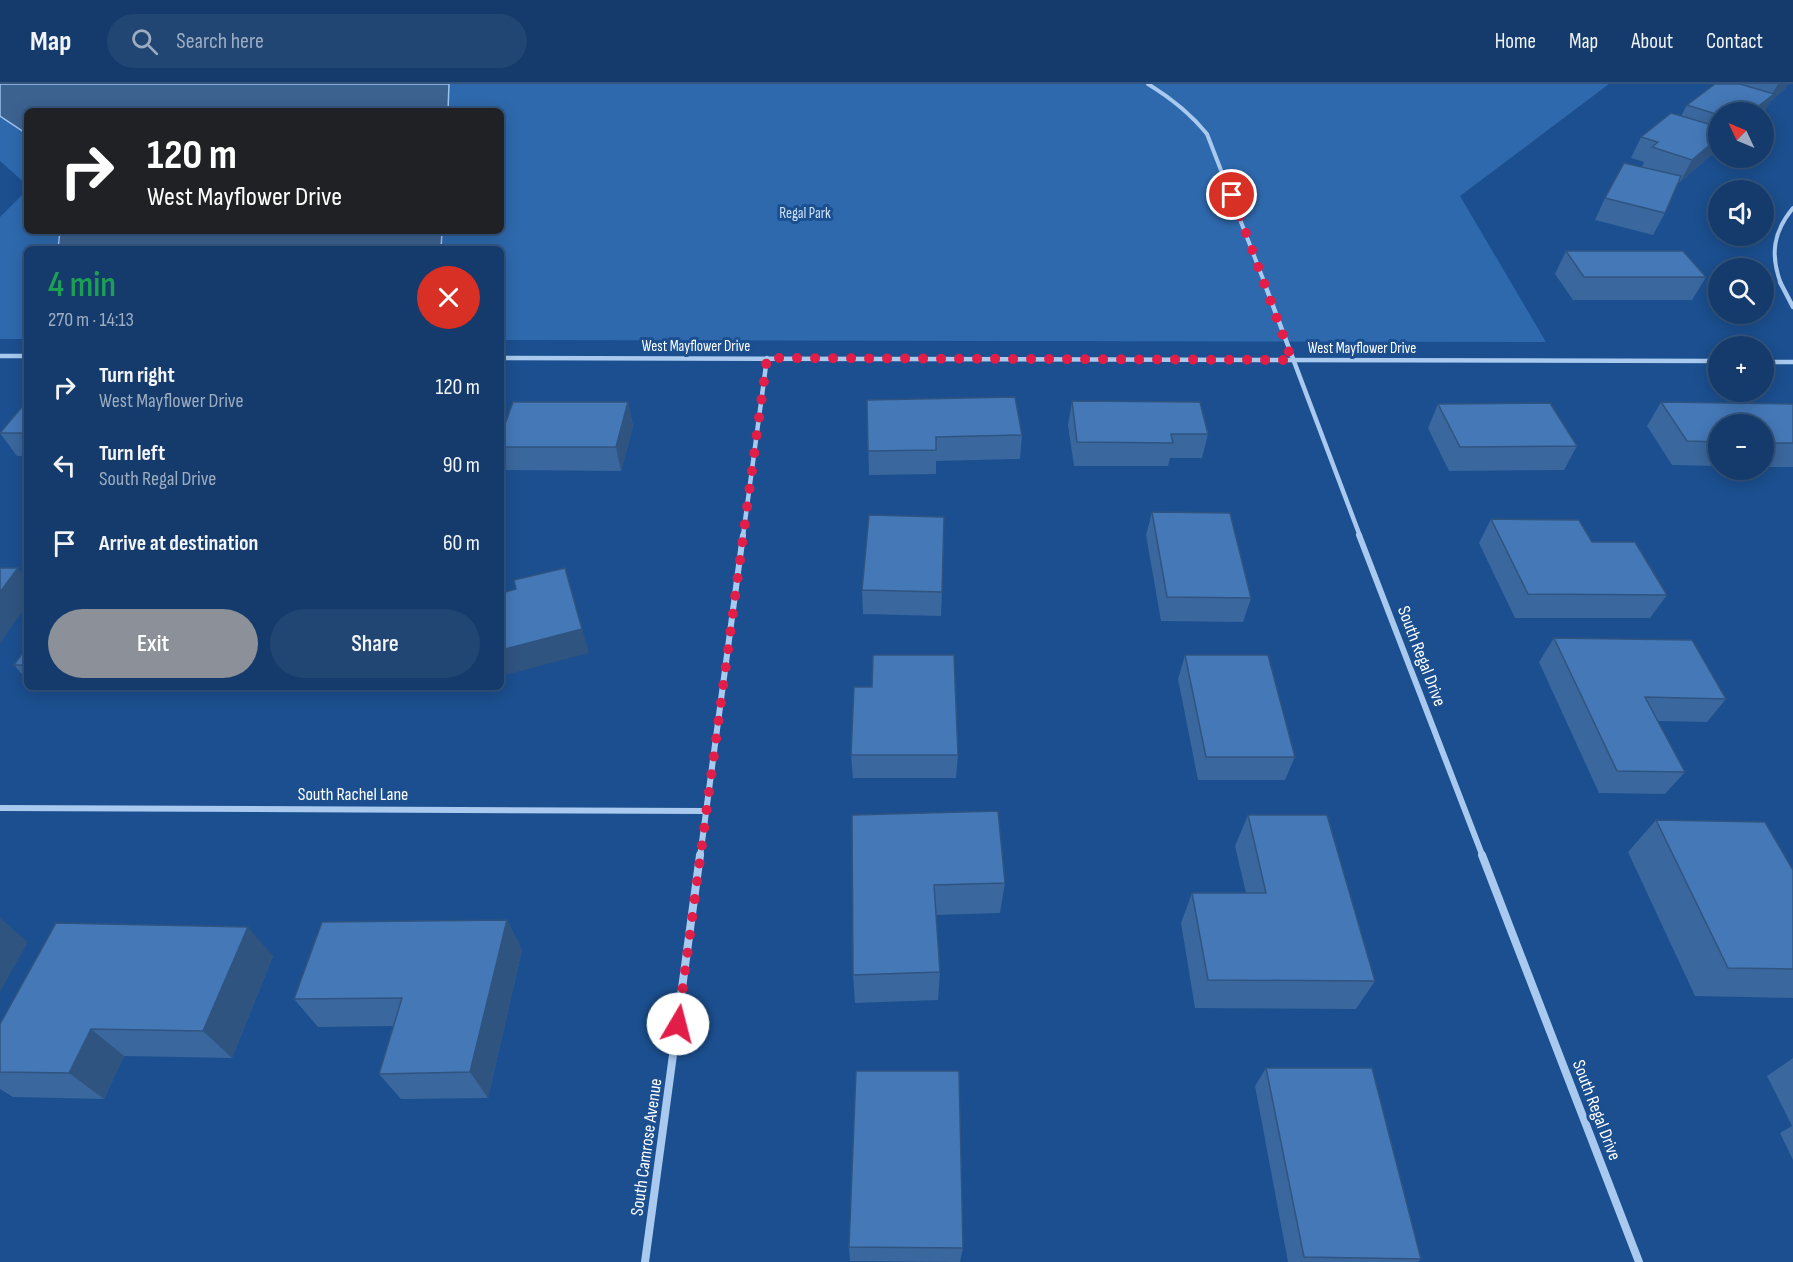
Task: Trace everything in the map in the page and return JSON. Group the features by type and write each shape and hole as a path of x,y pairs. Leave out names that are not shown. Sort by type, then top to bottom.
{"street":[{"name":"South Regal Drive","path":"1148,84 1167,95 1192,116 1207,134 1240,215 1292,360 1639,1262"},
{"path":"1793,208 1783,218 1774,235 1774,261 1781,287 1793,307"},
{"path":"0,356 24,356"},
{"name":"West Mayflower Drive","path":"504,358 1708,362"},
{"name":"South Camrose Avenue","path":"645,1262 767,358"},
{"path":"1774,362 1793,362"},
{"name":"South Rachel Lane","path":"0,808 707,810"}],"green space":[{"name":"Regal Park","path":"0,84 1609,84 1460,196 1546,342 504,340 504,246 24,246 24,339 0,339 0,217 24,193 24,234 504,234 504,108 24,108 24,182 0,161"}],"shaded area":[{"path":"0,84 449,84 448,108 24,108 24,132 0,116"},
{"path":"60,234 442,234 441,246 58,246"}],"building":[{"path":"1715,84 1740,84 1774,94 1764,102 1708,102 1708,112 1687,105"},
{"path":"1671,113 1708,124 1708,146 1692,160 1652,147 1658,142 1641,137"},
{"path":"1624,163 1681,176 1665,213 1605,198"},
{"path":"1566,251 1683,251 1706,277 1584,277"},
{"path":"1015,397 1022,435 936,437 936,450 868,451 867,400"},
{"path":"1072,401 1200,402 1208,434 1171,434 1173,443 1077,442"},
{"path":"513,402 628,402 616,447 504,447 504,427"},
{"path":"1661,402 1793,404 1793,443 1774,443 1774,414 1708,414 1708,442 1687,441"},
{"path":"1550,403 1577,446 1460,447 1438,404"},
{"path":"24,405 24,433 0,433"},
{"path":"1152,512 1230,513 1251,598 1167,597"},
{"path":"869,515 944,517 942,592 862,590"},
{"path":"1491,519 1579,520 1592,542 1635,542 1667,595 1528,594"},
{"path":"0,568 18,568 0,592"},
{"path":"565,568 582,629 504,649 504,592 516,589 514,580"},
{"path":"1554,638 1692,640 1726,699 1645,697 1685,772 1617,771"},
{"path":"24,651 24,665 14,665"},
{"path":"873,655 954,655 958,755 851,755 854,687 872,687"},
{"path":"1185,655 1268,655 1295,757 1206,757"},
{"path":"998,811 1005,883 934,885 940,972 853,975 852,815"},
{"path":"1248,815 1327,815 1375,981 1208,980 1192,893 1266,893"},
{"path":"1656,820 1765,822 1793,870 1793,969 1728,968"},
{"path":"507,920 470,1072 379,1074 402,998 294,999 322,922"},
{"path":"56,923 248,927 203,1031 91,1029 69,1073 0,1072 0,1024"},
{"path":"1266,1068 1372,1068 1421,1259 1304,1257"},
{"path":"856,1071 959,1071 963,1248 849,1247"}],"route":[{"path":"678,1024 767,358 1292,360 1232,195"}]}
